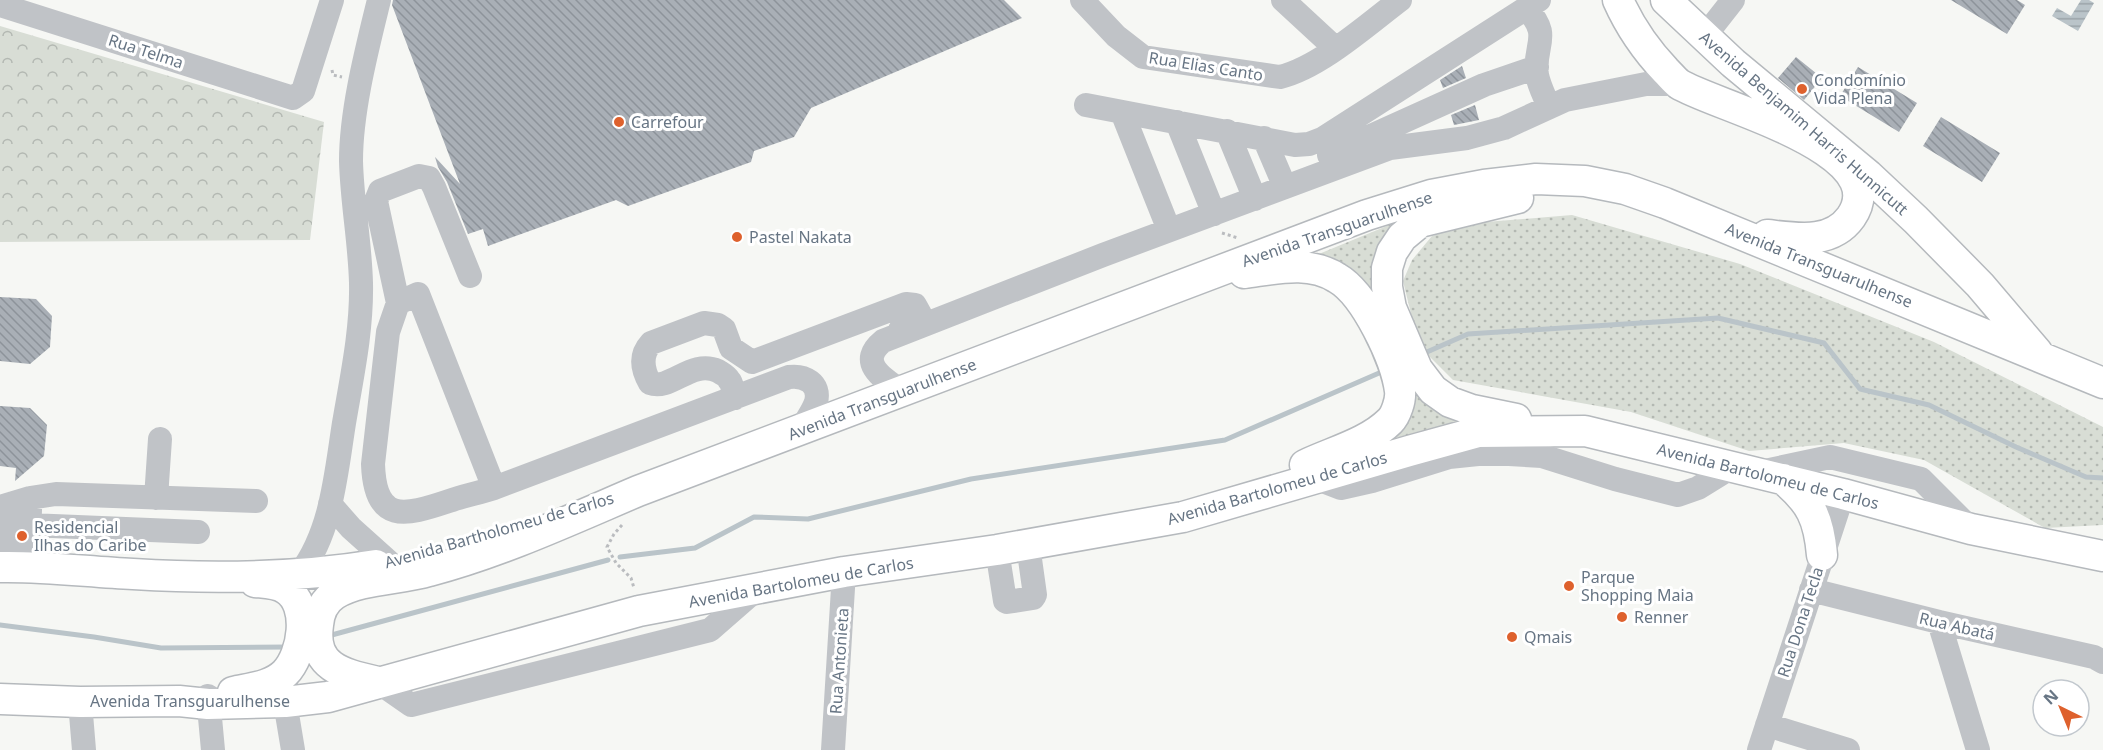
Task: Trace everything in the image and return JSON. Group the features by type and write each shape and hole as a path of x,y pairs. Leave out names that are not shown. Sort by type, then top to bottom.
{"main road":[{"name":"Avenida Benjamim Harris Hunnicutt","path":"1618,0 1636,35 1678,84 1795,133 1825,149 1850,174 1859,199 1855,211 1835,232 1820,237 1804,238 1740,233"},
{"name":"Avenida Benjamim Harris Hunnicutt","path":"1667,1 1733,63 1868,175 1916,220 1980,285 2042,359 2103,383"},
{"path":"1678,84 1714,79 1722,75 1733,63"},
{"name":"Avenida Transguarulhense","path":"638,491 1309,236 1431,195 1484,185 1536,179 1585,181 1624,189 1655,199 1966,325 2042,359"},
{"path":"1585,181 1420,222 1402,237 1392,252 1387,268 1387,287 1391,308 1418,369 1433,390 1450,402 1472,410 1585,431"},
{"path":"1157,294 1214,278 1302,267 1337,277 1349,286 1376,324 1401,393 1397,408 1390,420 1365,438 1183,517"},
{"name":"Avenida Bartolomeu de Carlos","path":"378,682 639,611 844,572 998,550 1183,517 1478,432 1585,431 1843,494 1971,530 2103,556"},
{"path":"1758,473 1803,497 1811,508 1819,529 1822,555"},
{"path":"378,682 335,670 327,663 319,650 316,638 319,614 327,601 336,594 369,583 427,572 481,555 638,491"},
{"name":"Avenida Bartholomeu de Carlos","path":"12,567 226,577 350,570 390,563 438,550 540,517 638,491"},
{"path":"198,701 267,685 283,675 299,651 302,615 298,602 293,596 286,589 277,585 226,577"},
{"name":"Avenida Transguarulhense","path":"0,699 80,702 285,702 328,697 378,682"}],"street":[{"name":"Rua Telma","path":"0,4 293,98 303,91 332,0"},
{"path":"300,573 312,558 330,504 359,335 361,283 351,160 355,115 379,0"},
{"name":"Rua Elias Canto","path":"1082,0 1116,36 1143,57 1280,77 1301,70 1335,48"},
{"path":"1283,0 1335,48 1400,0"},
{"path":"1704,37 1733,0"},
{"path":"1086,105 1295,145 1309,144 1322,139 1533,4 1534,16 1541,29 1537,67 1542,90 1549,107"},
{"path":"1316,176 1327,157 1332,154 1484,85 1537,67"},
{"path":"883,341 1169,230 1214,222 1255,199 1390,148 1467,138 1504,128 1565,100 1646,84 1678,84"},
{"path":"1122,112 1169,230"},
{"path":"1177,122 1214,222"},
{"path":"1227,131 1255,199"},
{"path":"1264,138 1285,187"},
{"path":"1309,144 1316,176"},
{"path":"470,276 429,178 419,176 380,191 376,201 403,305 494,488"},
{"path":"735,398 730,380 710,368 693,369 660,384 650,382 642,358 645,350 651,343 704,323 718,325 724,329 731,348 752,362 906,304 915,305 920,315 911,324 883,341 871,355 873,366 881,378 903,392"},
{"path":"403,305 388,332 373,464 374,483 381,500 392,510 402,514 432,508 494,488 789,377 807,378 814,384 817,392 816,402 802,429"},
{"path":"156,498 160,439"},
{"path":"1315,478 1341,488 1372,481 1449,457 1478,454 1531,455 1542,456 1615,480 1678,495 1698,488 1830,457 1921,479 1971,530"},
{"path":"14,503 56,494 256,501"},
{"name":"Rua Dona Tecla","path":"1759,750 1843,494"},
{"path":"14,503 30,525"},
{"path":"12,567 14,503"},
{"path":"330,504 351,528 390,563"},
{"path":"30,525 198,532"},
{"path":"12,567 30,525"},
{"path":"998,550 1005,601 1033,598 1035,595 1028,545"},
{"name":"Rua Antonieta","path":"833,750 844,572"},
{"path":"378,682 411,705 710,630 757,589"},
{"name":"Rua Abatá","path":"1811,590 2094,657 2103,662"},
{"path":"1939,622 1977,750"},
{"path":"198,701 213,750"},
{"path":"80,702 84,750"},
{"path":"285,702 294,750"},
{"path":"1767,725 1848,750"}],"path":[{"path":"334,60 333,75 362,80"},
{"path":"1214,222 1227,236 1245,237"},
{"path":"625,522 614,534 607,547 616,563 631,578 639,611"}],"green space":[{"path":"0,26 324,122 310,240 0,242"},
{"path":"1572,215 1740,264 1934,342 2103,427 2103,525 2045,528 1924,460 1844,443 1749,451 1631,412 1453,380 1419,346 1403,281 1412,260 1432,236 1473,223"},
{"path":"1399,221 1378,253 1422,397 1482,417 1371,444 1412,403 1314,256"}],"shaded area":[{"path":"2081,0 2094,3 2078,31 2052,16 2057,8 2071,16"}],"building":[{"name":"Carrefour","path":"393,0 1004,0 1022,18 811,108 794,137 754,151 751,162 628,206 616,200 488,246 483,229 468,234 447,182 438,167 435,157 460,184 392,5"},
{"path":"1951,0 2017,0 2025,5 2007,34"},
{"name":"Condomínio Vida Plena","path":"1796,57 1822,78 1804,100 1778,78"},
{"path":"1462,66 1466,78 1443,88 1440,80"},
{"path":"1858,67 1917,103 1899,132 1840,96"},
{"path":"1475,105 1479,120 1454,125 1451,115"},
{"path":"1941,117 2000,153 1982,182 1923,146"},
{"path":"0,297 36,299 52,316 50,347 30,364 0,361"},
{"path":"0,406 30,408 47,425 44,456 15,481 16,468 0,466"}],"waterway":[{"path":"1420,355 1468,334 1718,318 1824,343 1860,389 1929,405 2016,447 2086,477 2103,478"},
{"path":"620,557 695,548 754,517 808,519 971,479 1225,440 1386,370"},
{"path":"328,636 608,560"},
{"path":"0,625 161,648 288,647"}],"place":[{"name":"Condomínio Vida Plena","path":"1802,89"},
{"name":"Carrefour","path":"619,122"},
{"name":"Pastel Nakata","path":"737,237"},
{"name":"Residencial Ilhas do Caribe","path":"22,536"},
{"name":"Parque Shopping Maia","path":"1569,586"},
{"name":"Renner","path":"1622,617"},
{"name":"Qmais","path":"1512,637"}]}
